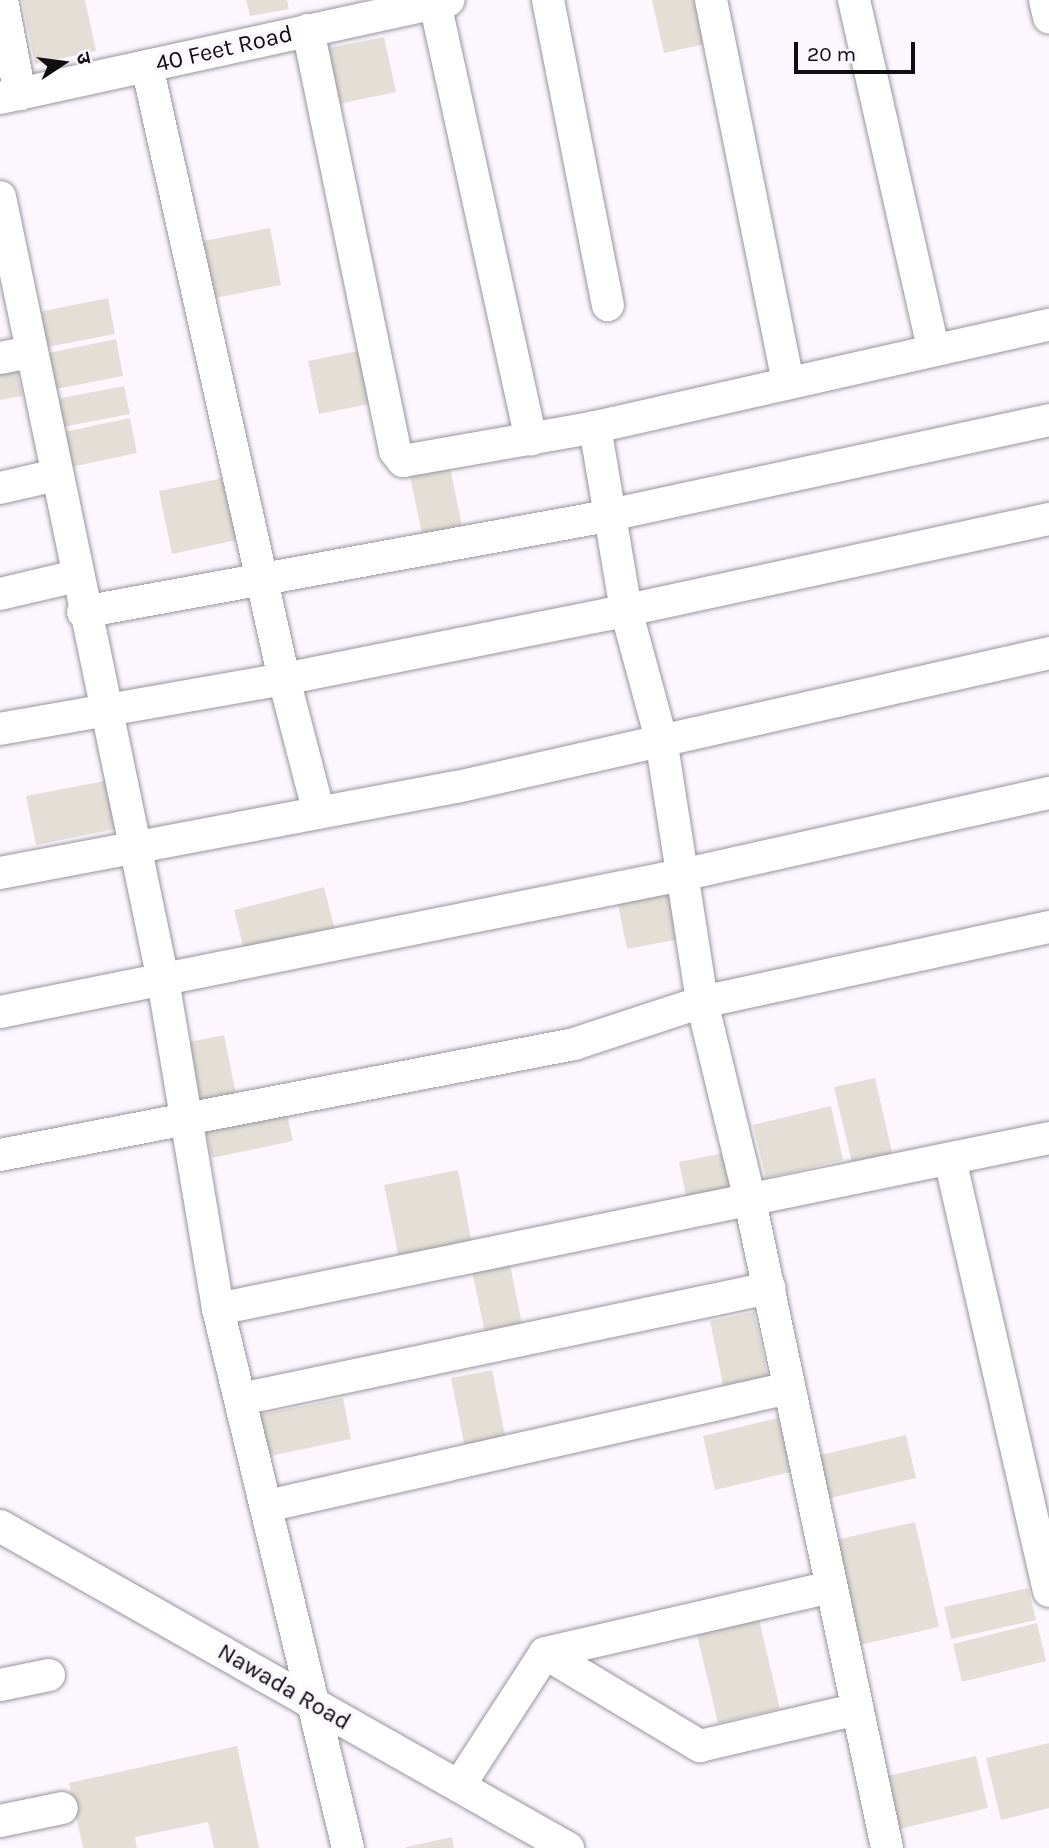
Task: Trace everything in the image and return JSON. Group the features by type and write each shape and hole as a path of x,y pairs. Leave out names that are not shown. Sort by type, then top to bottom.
{"street":[{"path":"2,0 10,96"},
{"path":"548,0 608,306"},
{"path":"710,0 788,383"},
{"path":"854,0 933,349"},
{"path":"1045,0 1049,18"},
{"path":"441,1 531,440"},
{"name":"40 Feet Road","path":"10,96 441,1"},
{"path":"308,30 398,457 413,461 531,440 1049,325"},
{"path":"147,66 284,679 319,813"},
{"path":"0,197 5,249 31,352 83,612 108,710 163,980 183,1118 218,1309 317,1705 348,1848"},
{"path":"0,358 31,352"},
{"path":"83,612 261,576 610,514 1049,420"},
{"path":"595,427 626,610 662,739 686,874 702,1002 750,1201 887,1848"},
{"path":"0,488 56,475"},
{"path":"0,729 284,679 626,610 1049,519"},
{"path":"0,594 76,576"},
{"path":"0,873 457,787 1049,653"},
{"path":"0,1012 686,874 1049,793"},
{"path":"0,1154 574,1044 702,1002 1049,927"},
{"path":"218,1309 1049,1138"},
{"path":"950,1159 1049,1591"},
{"path":"241,1399 769,1288"},
{"path":"267,1506 789,1388"},
{"name":"Nawada Road","path":"0,1526 568,1848"},
{"path":"0,1550 34,1544"},
{"path":"459,1786 545,1653 831,1587"},
{"path":"545,1653 700,1746 858,1709"},
{"path":"0,1685 49,1675"},
{"path":"0,1821 62,1808"}],"building":[{"path":"22,0 85,0 96,51 35,64"},
{"path":"246,0 287,0 289,9 250,16"},
{"path":"652,0 695,0 705,44 664,53"},
{"path":"384,37 396,92 334,105 323,49"},
{"path":"270,228 281,285 215,298 203,241"},
{"path":"108,298 115,334 47,347 39,312"},
{"path":"116,339 123,376 56,389 49,353"},
{"path":"363,350 374,403 319,414 308,361"},
{"path":"15,360 22,396 0,400 0,363"},
{"path":"124,386 130,414 62,427 56,399"},
{"path":"130,418 137,453 71,467 64,432"},
{"path":"449,463 464,535 424,543 409,472"},
{"path":"228,477 241,539 172,554 159,491"},
{"path":"105,781 115,829 36,845 26,796"},
{"path":"324,887 337,938 247,961 234,910"},
{"path":"675,888 685,938 627,949 617,900"},
{"path":"224,1035 238,1104 198,1112 184,1043"},
{"path":"875,1078 893,1157 853,1167 834,1087"},
{"path":"285,1106 293,1141 212,1158 204,1122"},
{"path":"831,1106 843,1160 766,1178 753,1125"},
{"path":"729,1152 736,1191 687,1201 679,1162"},
{"path":"458,1170 472,1245 399,1259 384,1185"},
{"path":"508,1255 525,1339 488,1346 470,1262"},
{"path":"754,1312 771,1392 726,1400 710,1321"},
{"path":"492,1370 508,1450 467,1458 451,1378"},
{"path":"343,1398 351,1439 265,1457 257,1415"},
{"path":"778,1418 791,1472 715,1490 703,1436"},
{"path":"906,1435 916,1478 826,1499 816,1456"},
{"path":"915,1522 939,1627 859,1645 835,1540"},
{"path":"1028,1588 1036,1620 951,1639 944,1607"},
{"path":"757,1611 780,1709 718,1723 695,1626"},
{"path":"1037,1623 1046,1661 962,1682 953,1644"},
{"path":"1049,1743 1049,1808 1001,1820 986,1758"},
{"path":"237,1746 259,1848 214,1848 208,1822 135,1837 137,1848 83,1848 69,1783"},
{"path":"976,1756 988,1808 895,1830 883,1777"},
{"path":"452,1837 454,1848 406,1848 406,1847"}]}
